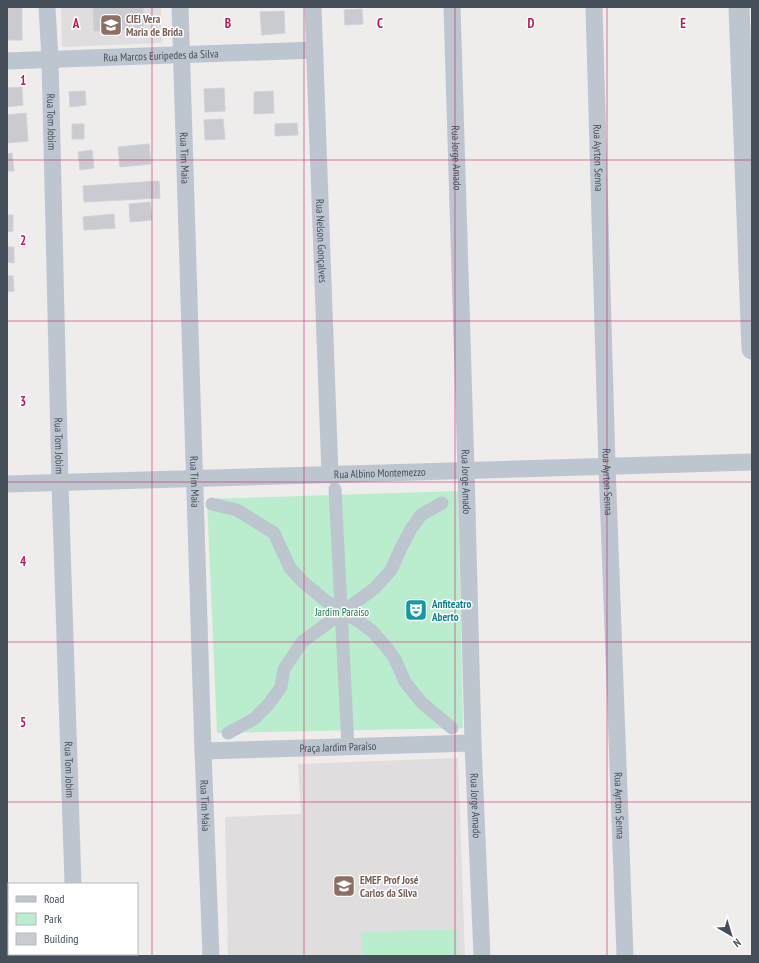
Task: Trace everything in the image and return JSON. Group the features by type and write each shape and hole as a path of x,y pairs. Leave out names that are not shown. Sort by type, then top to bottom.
{"street":[{"name":"Rua Tom Jobim","path":"47,7 50,59 60,483 72,883"},
{"name":"Rua Tim Maia","path":"180,7 194,479 211,956"},
{"name":"Rua Nelson Gonçalves","path":"313,7 333,482"},
{"name":"Rua Jorge Amado","path":"452,7 466,470 472,744 482,956"},
{"name":"Rua Ayrton Senna","path":"594,7 607,465 625,956"},
{"path":"739,7 752,349"},
{"name":"Rua Marcos Euripedes da Silva","path":"7,61 315,50"},
{"name":"Rua Albino Montemezzo","path":"7,484 194,479 333,482 466,470 752,462"},
{"path":"333,482 342,612 348,747"},
{"path":"228,733 254,718 268,705 281,687 284,669 302,642 375,588 391,570 411,528 421,515 442,502"},
{"path":"212,504 237,510 274,533 290,568 303,582 342,612 361,622 382,642 395,659 405,682 422,703 452,728"},
{"name":"Praça Jardim Paraíso","path":"203,751 472,744"}],"shaded area":[{"name":"CIEI Vera Maria de Brida","path":"61,7 161,7 162,43 62,47"},
{"name":"EMEF Prof José Carlos da Silva","path":"458,758 465,956 228,956 225,817 301,814 298,764"}],"green space":[{"name":"Jardim Paraíso","path":"458,491 463,728 217,733 207,499"},
{"path":"457,929 458,956 362,956 361,932"}],"building":[{"path":"7,7 22,7 22,40 7,40"},
{"path":"93,7 143,7 144,28 94,31"},
{"path":"362,9 363,24 345,25 344,10"},
{"path":"284,11 285,33 262,35 260,12"},
{"path":"22,87 23,105 7,107 7,88"},
{"path":"224,88 225,111 205,112 204,89"},
{"path":"85,91 86,105 70,107 69,92"},
{"path":"273,91 274,113 254,114 254,92"},
{"path":"26,113 28,141 7,143 7,115"},
{"path":"223,119 225,139 205,140 204,120"},
{"path":"297,123 298,135 275,136 275,124"},
{"path":"72,124 84,124 84,139 72,139"},
{"path":"149,144 151,164 120,167 118,147"},
{"path":"92,150 94,168 80,170 78,152"},
{"path":"12,153 14,171 7,171 7,154"},
{"path":"159,181 160,198 84,202 83,186"},
{"path":"150,202 152,220 130,222 129,204"},
{"path":"114,214 115,228 84,230 83,217"},
{"path":"7,215 13,215 13,231 7,232"},
{"path":"7,247 14,247 14,263 7,262"},
{"path":"7,276 13,276 14,291 7,292"},
{"path":"17,955 46,955 46,956"}],"place":[{"name":"CIEI Vera Maria de Brida","path":"111,25"},
{"name":"Anfiteatro Aberto","path":"416,610"},
{"name":"EMEF Prof José Carlos da Silva","path":"344,886"}]}
